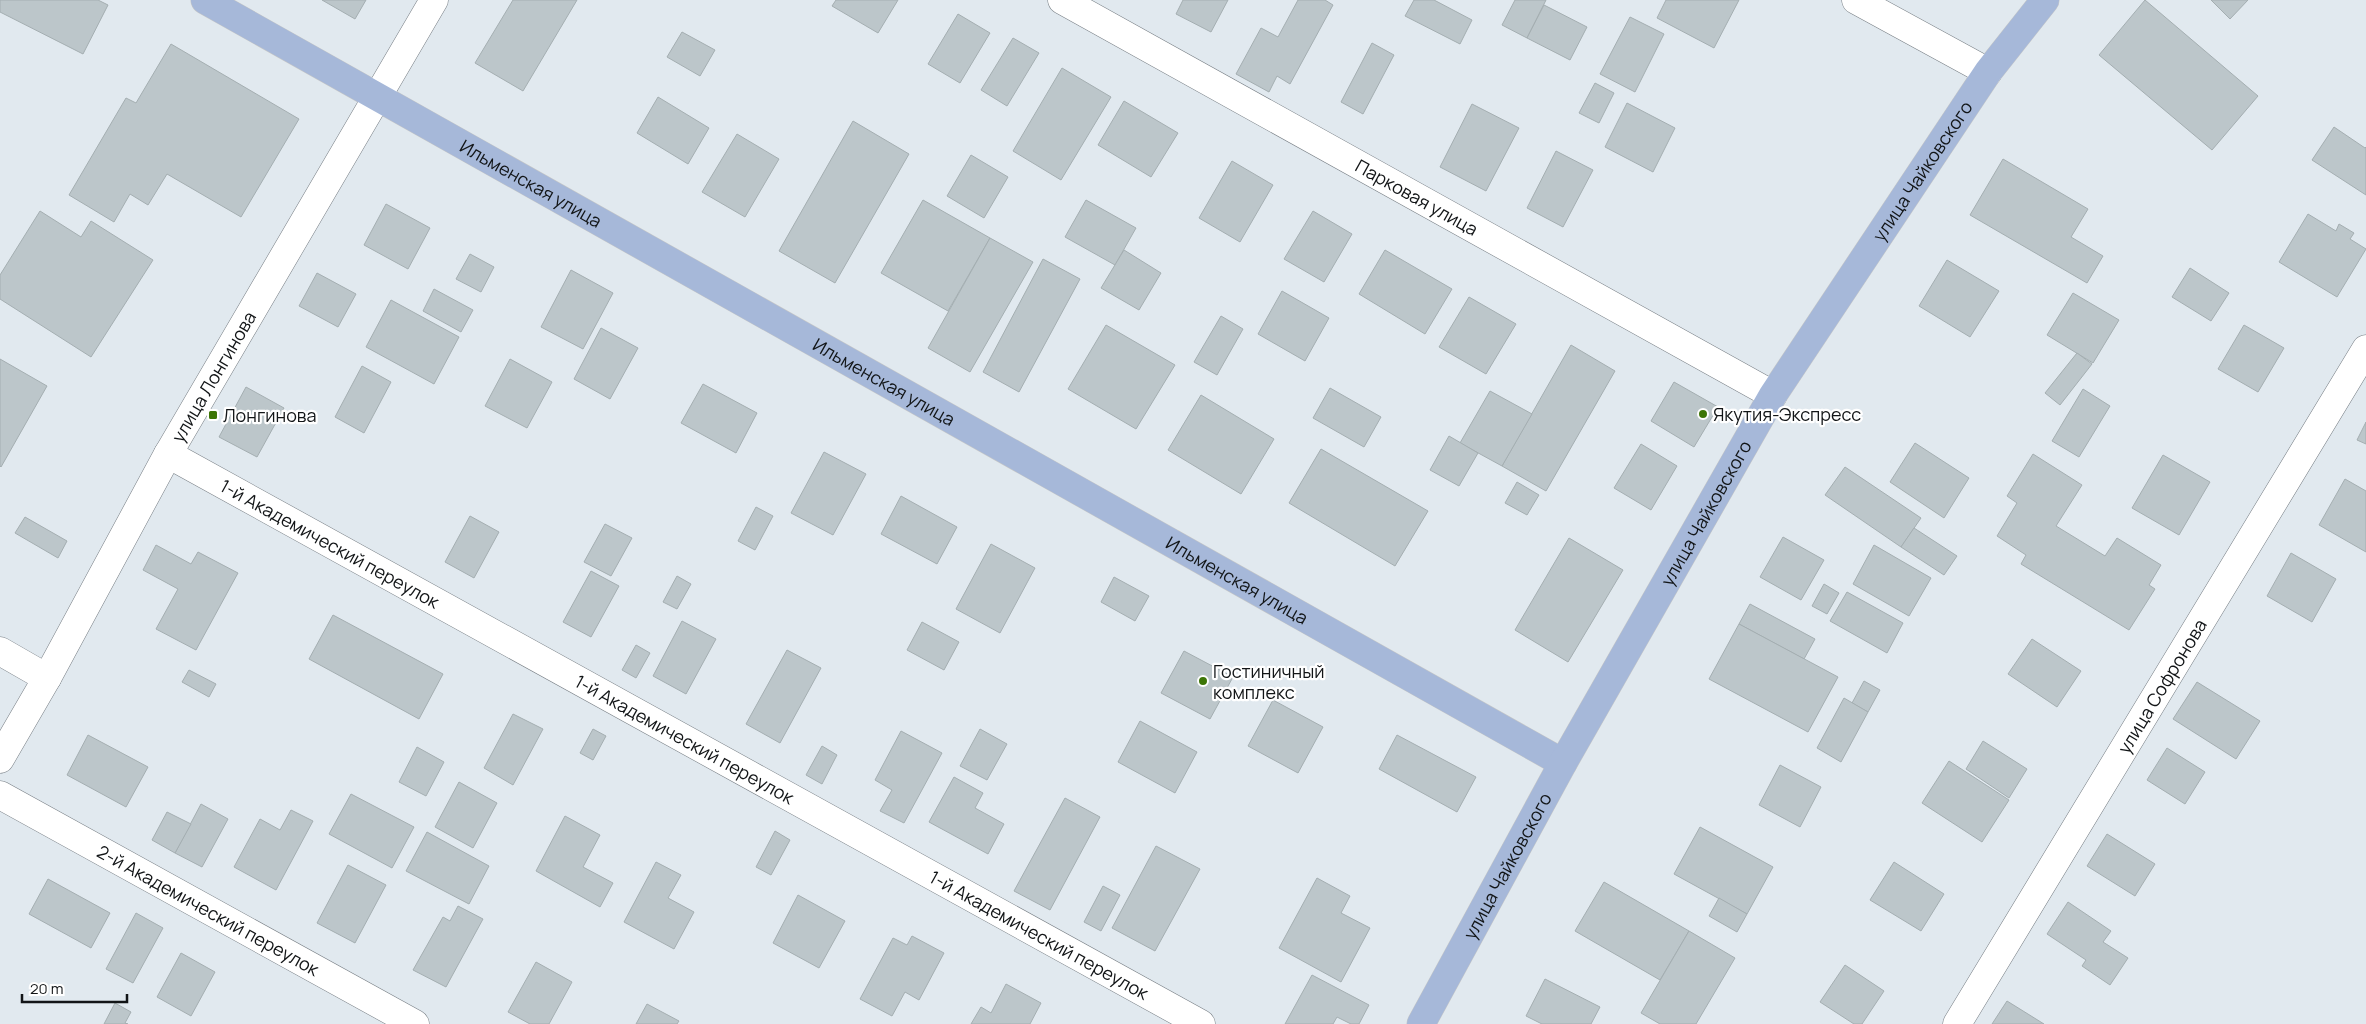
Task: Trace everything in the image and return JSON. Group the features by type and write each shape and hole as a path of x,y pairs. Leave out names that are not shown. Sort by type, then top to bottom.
{"main road":[{"name":"Ильменская улица","path":"205,0 1563,763"},
{"name":"улица Чайковского","path":"1421,1024 1563,763 1773,395 1988,72 2045,0"}],"street":[{"name":"улица Лонгинова","path":"0,759 47,678 168,454 434,0"},
{"name":"Парковая улица","path":"1062,0 1773,395"},
{"path":"1856,0 1988,72"},
{"name":"улица Софронова","path":"1957,1024 2366,349"},
{"name":"1-й Академический переулок","path":"168,454 1201,1024"},
{"path":"0,651 47,678"},
{"name":"2-й Академический переулок","path":"0,795 415,1024"}],"building":[{"path":"0,0 98,0 108,5 83,54 0,12"},
{"path":"322,0 366,0 355,19"},
{"path":"513,0 577,0 523,91 475,63"},
{"path":"836,0 898,0 878,33 832,6"},
{"path":"1183,0 1228,0 1211,32 1176,14"},
{"path":"1298,0 1325,0 1333,5 1290,84 1277,76 1269,92 1236,74 1261,28 1278,37"},
{"path":"1414,0 1434,0 1472,20 1460,44 1405,16"},
{"path":"1515,0 1546,0 1527,38 1502,25"},
{"path":"1666,0 1739,0 1714,48 1657,18"},
{"path":"2145,0 2258,96 2212,150 2099,55"},
{"path":"2211,0 2248,0 2230,19"},
{"path":"1544,5 1587,27 1570,60 1527,38"},
{"path":"958,14 990,33 960,83 928,64"},
{"path":"1630,17 1664,34 1635,92 1600,74"},
{"path":"682,32 715,50 700,76 667,57"},
{"path":"1013,38 1039,53 1007,106 981,90"},
{"path":"1372,43 1394,55 1363,114 1341,102"},
{"path":"171,44 299,119 241,217 167,174 148,205 130,194 114,222 69,195 126,98 136,103"},
{"path":"1062,68 1111,97 1061,180 1013,151"},
{"path":"1595,83 1614,93 1599,123 1579,113"},
{"path":"658,97 709,128 688,164 637,133"},
{"path":"1124,101 1178,133 1151,177 1098,145"},
{"path":"1627,103 1675,128 1653,172 1605,147"},
{"path":"1472,104 1519,128 1486,191 1440,167"},
{"path":"853,121 909,154 835,283 779,251"},
{"path":"2334,127 2366,147 2366,195 2312,160"},
{"path":"737,134 779,159 745,217 702,192"},
{"path":"1556,151 1593,170 1563,227 1527,208"},
{"path":"971,155 1008,177 984,218 947,196"},
{"path":"2003,159 2088,209 2071,237 2103,256 2087,283 1970,215"},
{"path":"1232,161 1273,185 1240,242 1199,218"},
{"path":"923,200 990,238 948,311 881,273"},
{"path":"1086,200 1136,228 1115,265 1065,237"},
{"path":"386,204 430,228 408,269 364,245"},
{"path":"40,211 81,237 91,221 153,260 91,357 0,299 0,275"},
{"path":"1313,211 1352,234 1324,282 1284,259"},
{"path":"2308,214 2336,231 2339,224 2354,233 2350,239 2366,249 2337,297 2279,262"},
{"path":"990,238 1033,262 970,372 928,348"},
{"path":"1124,250 1161,273 1139,310 1101,288"},
{"path":"1385,250 1452,289 1425,334 1359,294"},
{"path":"470,254 494,267 481,292 456,279"},
{"path":"1043,259 1080,279 1019,392 983,372"},
{"path":"1947,260 1999,291 1970,337 1919,306"},
{"path":"2190,268 2229,293 2211,321 2172,297"},
{"path":"571,270 613,293 583,349 541,327"},
{"path":"317,273 356,294 338,327 299,306"},
{"path":"434,289 473,310 461,332 423,311"},
{"path":"1282,291 1329,318 1305,361 1258,334"},
{"path":"2073,293 2119,320 2093,363 2047,335"},
{"path":"1469,297 1516,324 1486,374 1439,347"},
{"path":"391,300 459,337 434,384 366,347"},
{"path":"1221,316 1243,329 1217,375 1194,362"},
{"path":"1106,325 1175,365 1136,429 1068,389"},
{"path":"2244,325 2284,348 2258,392 2218,369"},
{"path":"601,328 638,348 610,399 574,379"},
{"path":"1571,345 1615,371 1546,491 1502,466"},
{"path":"2077,353 2092,364 2060,405 2045,393"},
{"path":"0,359 47,386 1,467 0,466"},
{"path":"510,359 552,382 527,428 485,406"},
{"path":"362,366 391,382 364,433 335,417"},
{"path":"1674,382 1718,407 1694,447 1651,421"},
{"path":"703,384 757,413 736,453 681,423"},
{"path":"246,387 284,408 257,457 219,437"},
{"path":"1330,388 1381,417 1364,447 1313,418"},
{"path":"2083,389 2110,406 2079,457 2052,441"},
{"path":"1490,391 1532,414 1502,466 1460,443"},
{"path":"1201,395 1274,439 1241,494 1168,450"},
{"path":"2366,422 2366,444 2357,440"},
{"path":"1449,436 1478,453 1459,486 1430,470"},
{"path":"1915,443 1969,478 1944,518 1890,482"},
{"path":"1641,444 1677,466 1651,510 1614,488"},
{"path":"1321,449 1428,511 1395,566 1289,503"},
{"path":"824,452 866,474 833,535 791,513"},
{"path":"2033,454 2082,485 2056,526 2105,556 2117,538 2161,565 2149,585 2155,589 2129,630 2021,564 2026,555 1997,536 2017,503 2007,496"},
{"path":"2163,455 2210,482 2179,535 2132,508"},
{"path":"1845,467 1921,518 1901,547 1825,495"},
{"path":"2345,479 2366,491 2366,552 2319,525"},
{"path":"1517,482 1539,495 1527,515 1505,503"},
{"path":"901,496 957,527 937,564 881,534"},
{"path":"756,507 773,516 755,550 738,541"},
{"path":"470,516 499,532 474,578 445,562"},
{"path":"25,517 67,541 58,558 15,533"},
{"path":"605,524 632,538 611,576 584,562"},
{"path":"1914,528 1957,556 1944,575 1901,547"},
{"path":"1783,537 1824,560 1801,600 1760,577"},
{"path":"1569,538 1623,570 1568,662 1515,630"},
{"path":"991,544 1035,568 1000,633 956,609"},
{"path":"156,545 191,564 198,552 238,573 196,650 156,629 178,589 143,570"},
{"path":"1874,545 1931,578 1909,616 1853,584"},
{"path":"2291,553 2336,579 2312,622 2267,596"},
{"path":"591,571 619,586 591,637 563,622"},
{"path":"677,576 691,584 677,609 663,602"},
{"path":"1114,577 1149,596 1135,621 1101,602"},
{"path":"1824,584 1839,593 1827,614 1812,606"},
{"path":"1847,592 1903,623 1887,653 1830,621"},
{"path":"1750,604 1815,639 1804,659 1739,624"},
{"path":"333,615 443,674 419,719 309,659"},
{"path":"682,621 716,639 686,694 653,676"},
{"path":"922,622 959,642 944,670 907,650"},
{"path":"1739,624 1838,677 1808,732 1709,679"},
{"path":"2032,639 2081,671 2057,707 2008,674"},
{"path":"636,645 650,653 636,678 622,670"},
{"path":"787,650 821,668 780,743 746,724"},
{"path":"1184,651 1233,677 1210,719 1161,693"},
{"path":"189,670 216,684 209,697 182,682"},
{"path":"1864,681 1880,690 1868,712 1852,703"},
{"path":"2197,682 2260,721 2236,759 2173,719"},
{"path":"1844,698 1868,712 1841,762 1817,748"},
{"path":"1273,700 1323,727 1298,773 1248,746"},
{"path":"513,714 543,729 513,785 484,768"},
{"path":"1140,721 1197,752 1175,793 1118,762"},
{"path":"593,729 606,736 593,760 580,753"},
{"path":"980,729 1007,744 987,780 960,766"},
{"path":"901,731 942,753 904,823 880,811 892,790 875,780"},
{"path":"88,735 148,767 126,807 67,775"},
{"path":"1397,735 1476,777 1457,812 1379,769"},
{"path":"1983,741 2027,769 2009,798 1966,769"},
{"path":"822,746 837,755 822,784 806,775"},
{"path":"417,747 444,762 426,796 399,782"},
{"path":"2167,748 2205,772 2185,804 2147,780"},
{"path":"1949,761 2009,800 1982,842 1922,803"},
{"path":"1780,765 1821,787 1800,827 1759,805"},
{"path":"954,777 983,793 975,808 1004,824 988,854 929,822"},
{"path":"459,782 497,803 473,848 435,827"},
{"path":"351,794 414,827 392,868 329,834"},
{"path":"1065,798 1100,817 1050,910 1014,891"},
{"path":"201,804 228,819 202,867 175,853"},
{"path":"291,810 313,821 276,890 234,867 260,819 280,830"},
{"path":"167,812 191,824 175,853 152,840"},
{"path":"565,816 600,835 583,867 613,883 600,907 536,871"},
{"path":"1700,827 1773,867 1747,914 1674,874"},
{"path":"775,831 790,840 771,875 756,867"},
{"path":"427,832 489,866 469,904 406,871"},
{"path":"2107,834 2155,864 2135,896 2087,866"},
{"path":"1156,846 1200,869 1155,951 1112,928"},
{"path":"656,862 681,875 668,898 694,912 674,949 624,922"},
{"path":"1894,862 1944,894 1921,931 1870,900"},
{"path":"348,865 386,885 355,943 317,923"},
{"path":"1317,878 1350,896 1341,913 1370,928 1341,982 1279,948"},
{"path":"48,879 110,913 91,948 29,914"},
{"path":"1604,882 1689,931 1660,980 1575,931"},
{"path":"1103,886 1120,895 1101,931 1084,922"},
{"path":"798,895 845,921 819,968 773,943"},
{"path":"1719,898 1747,914 1737,932 1709,916"},
{"path":"2068,902 2111,931 2103,942 2128,958 2110,985 2082,966 2086,960 2047,934"},
{"path":"458,906 483,919 446,987 413,970 443,917 450,921"},
{"path":"136,913 163,928 133,983 106,969"},
{"path":"1689,931 1735,958 1696,1024 1660,1024 1641,1013"},
{"path":"912,936 944,953 919,1000 905,992 892,1016 860,999 893,938 907,945"},
{"path":"181,953 215,972 191,1016 157,997"},
{"path":"536,962 572,982 549,1024 530,1024 508,1012"},
{"path":"1845,965 1884,991 1862,1024 1854,1024 1820,1002"},
{"path":"1312,975 1369,1005 1359,1024 1351,1024 1337,1017 1333,1024 1285,1024"},
{"path":"1545,979 1600,1007 1591,1024 1542,1024 1526,1016"},
{"path":"1006,984 1041,1003 1030,1024 971,1024 981,1007 991,1013"},
{"path":"2007,1001 2044,1024 1992,1024"},
{"path":"115,1003 131,1012 125,1023 128,1024 104,1024"},
{"path":"647,1004 679,1021 677,1024 636,1024"}],"place":[{"name":"Якутия-Экспресс","path":"1703,414"},
{"name":"Лонгинова","path":"213,415"},
{"name":"Гостиничный комплекс","path":"1203,681"}]}
